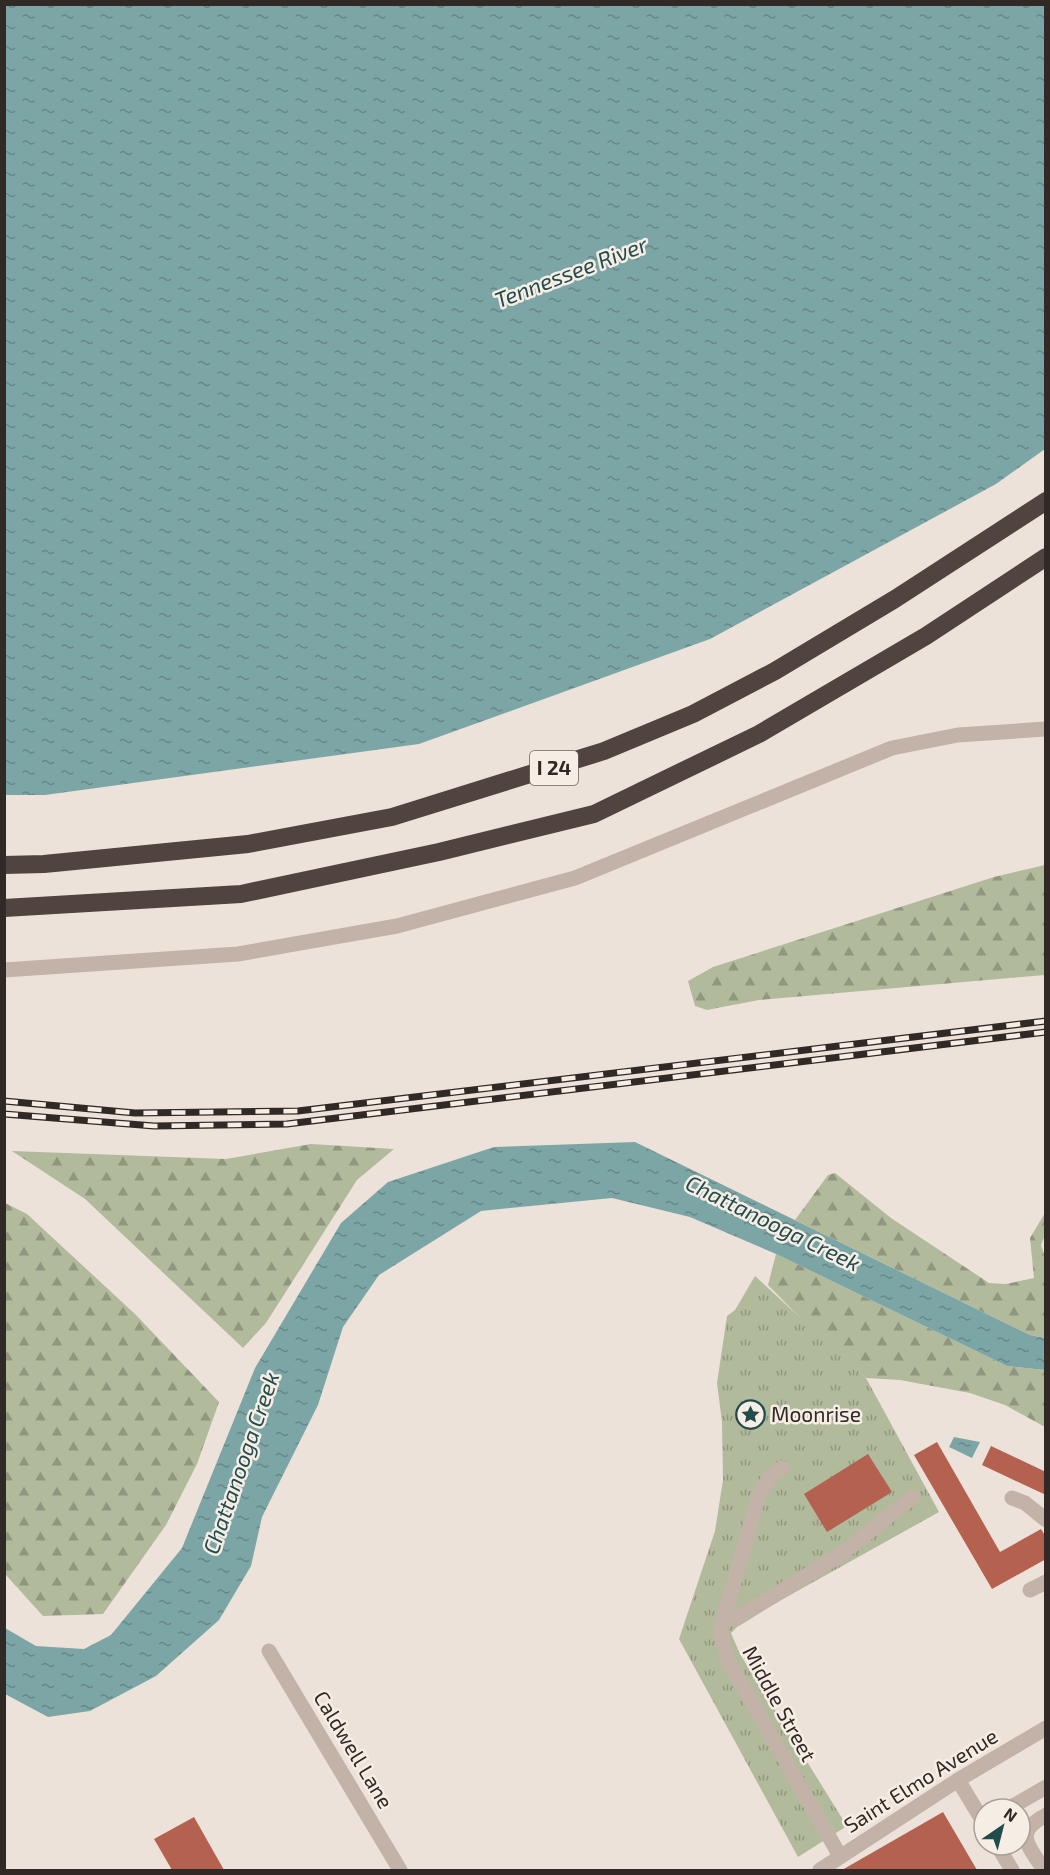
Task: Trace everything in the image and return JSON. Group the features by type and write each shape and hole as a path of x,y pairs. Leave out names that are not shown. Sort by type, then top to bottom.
{"highway":[{"name":"I 24","path":"4,865 44,864 248,844 392,817 604,752 693,714 775,671 895,599 1046,501"},
{"name":"I 24","path":"4,908 241,894 439,852 594,814 759,734 926,636 1046,557"}],"street":[{"path":"4,970 238,954 397,926 575,878 892,748 958,735 1046,729"},
{"name":"Middle Street","path":"782,1468 770,1477 759,1494 720,1631 728,1660 840,1856"},
{"path":"723,1619 736,1618 840,1555 913,1497"},
{"path":"1012,1498 1025,1503 1046,1520"},
{"path":"1030,1590 1046,1582"},
{"name":"Caldwell Lane","path":"269,1652 400,1870"},
{"name":"Saint Elmo Avenue","path":"820,1870 958,1780 1046,1728"},
{"path":"958,1780 972,1803"},
{"path":"1029,1797 1046,1787"},
{"path":"1044,1870 1026,1840 1026,1830 1031,1823 1046,1815"}],"green space":[{"path":"1045,865 1045,975 759,1000 707,1010 695,1006 688,981 713,967 994,877"},
{"path":"311,1144 394,1149 357,1180 266,1323 243,1348 85,1199 12,1151 226,1159"},
{"path":"835,1173 891,1218 989,1283 1006,1284 1034,1278 1030,1238 1045,1213 1045,1235 1041,1245 1045,1257 1045,1338 1030,1335 795,1220 828,1175"},
{"path":"5,1203 27,1214 135,1314 219,1402 197,1464 166,1525 103,1614 43,1616 5,1574"},
{"path":"776,1254 1007,1366 1045,1370 1045,1427 1005,1405 970,1393 900,1380 866,1378 821,1339 768,1285"},
{"path":"755,1276 866,1378 939,1512 742,1622 731,1633 740,1654 847,1826 798,1857 679,1639 715,1531 723,1480 722,1422 717,1383 727,1316 735,1310"}],"water":[{"name":"Tennessee River","path":"4,5 1045,5 1045,449 996,484 710,639 419,744 45,795 5,795"},
{"name":"Chattanooga Creek","path":"635,1142 1030,1335 1045,1338 1045,1370 1007,1366 776,1254 690,1217 612,1198 481,1211 379,1275 343,1327 318,1405 262,1517 251,1566 219,1620 156,1676 90,1711 48,1717 5,1694 5,1628 36,1646 84,1649 111,1635 182,1548 255,1368 341,1223 388,1182 494,1147"},
{"path":"954,1437 980,1442 972,1458 949,1447"}],"building":[{"path":"937,1442 1000,1552 1041,1529 1046,1537 1046,1559 992,1589 914,1455"},
{"path":"991,1446 1046,1472 1046,1495 982,1465"},
{"path":"868,1454 892,1492 827,1532 804,1494"},
{"path":"943,1812 977,1870 842,1870"},
{"path":"194,1817 224,1870 172,1870 154,1839"}],"railway":[{"path":"4,1101 135,1113 298,1111 1046,1021"},
{"path":"4,1114 154,1126 287,1124 1046,1032"}],"place":[{"name":"Moonrise","path":"750,1415"}]}
